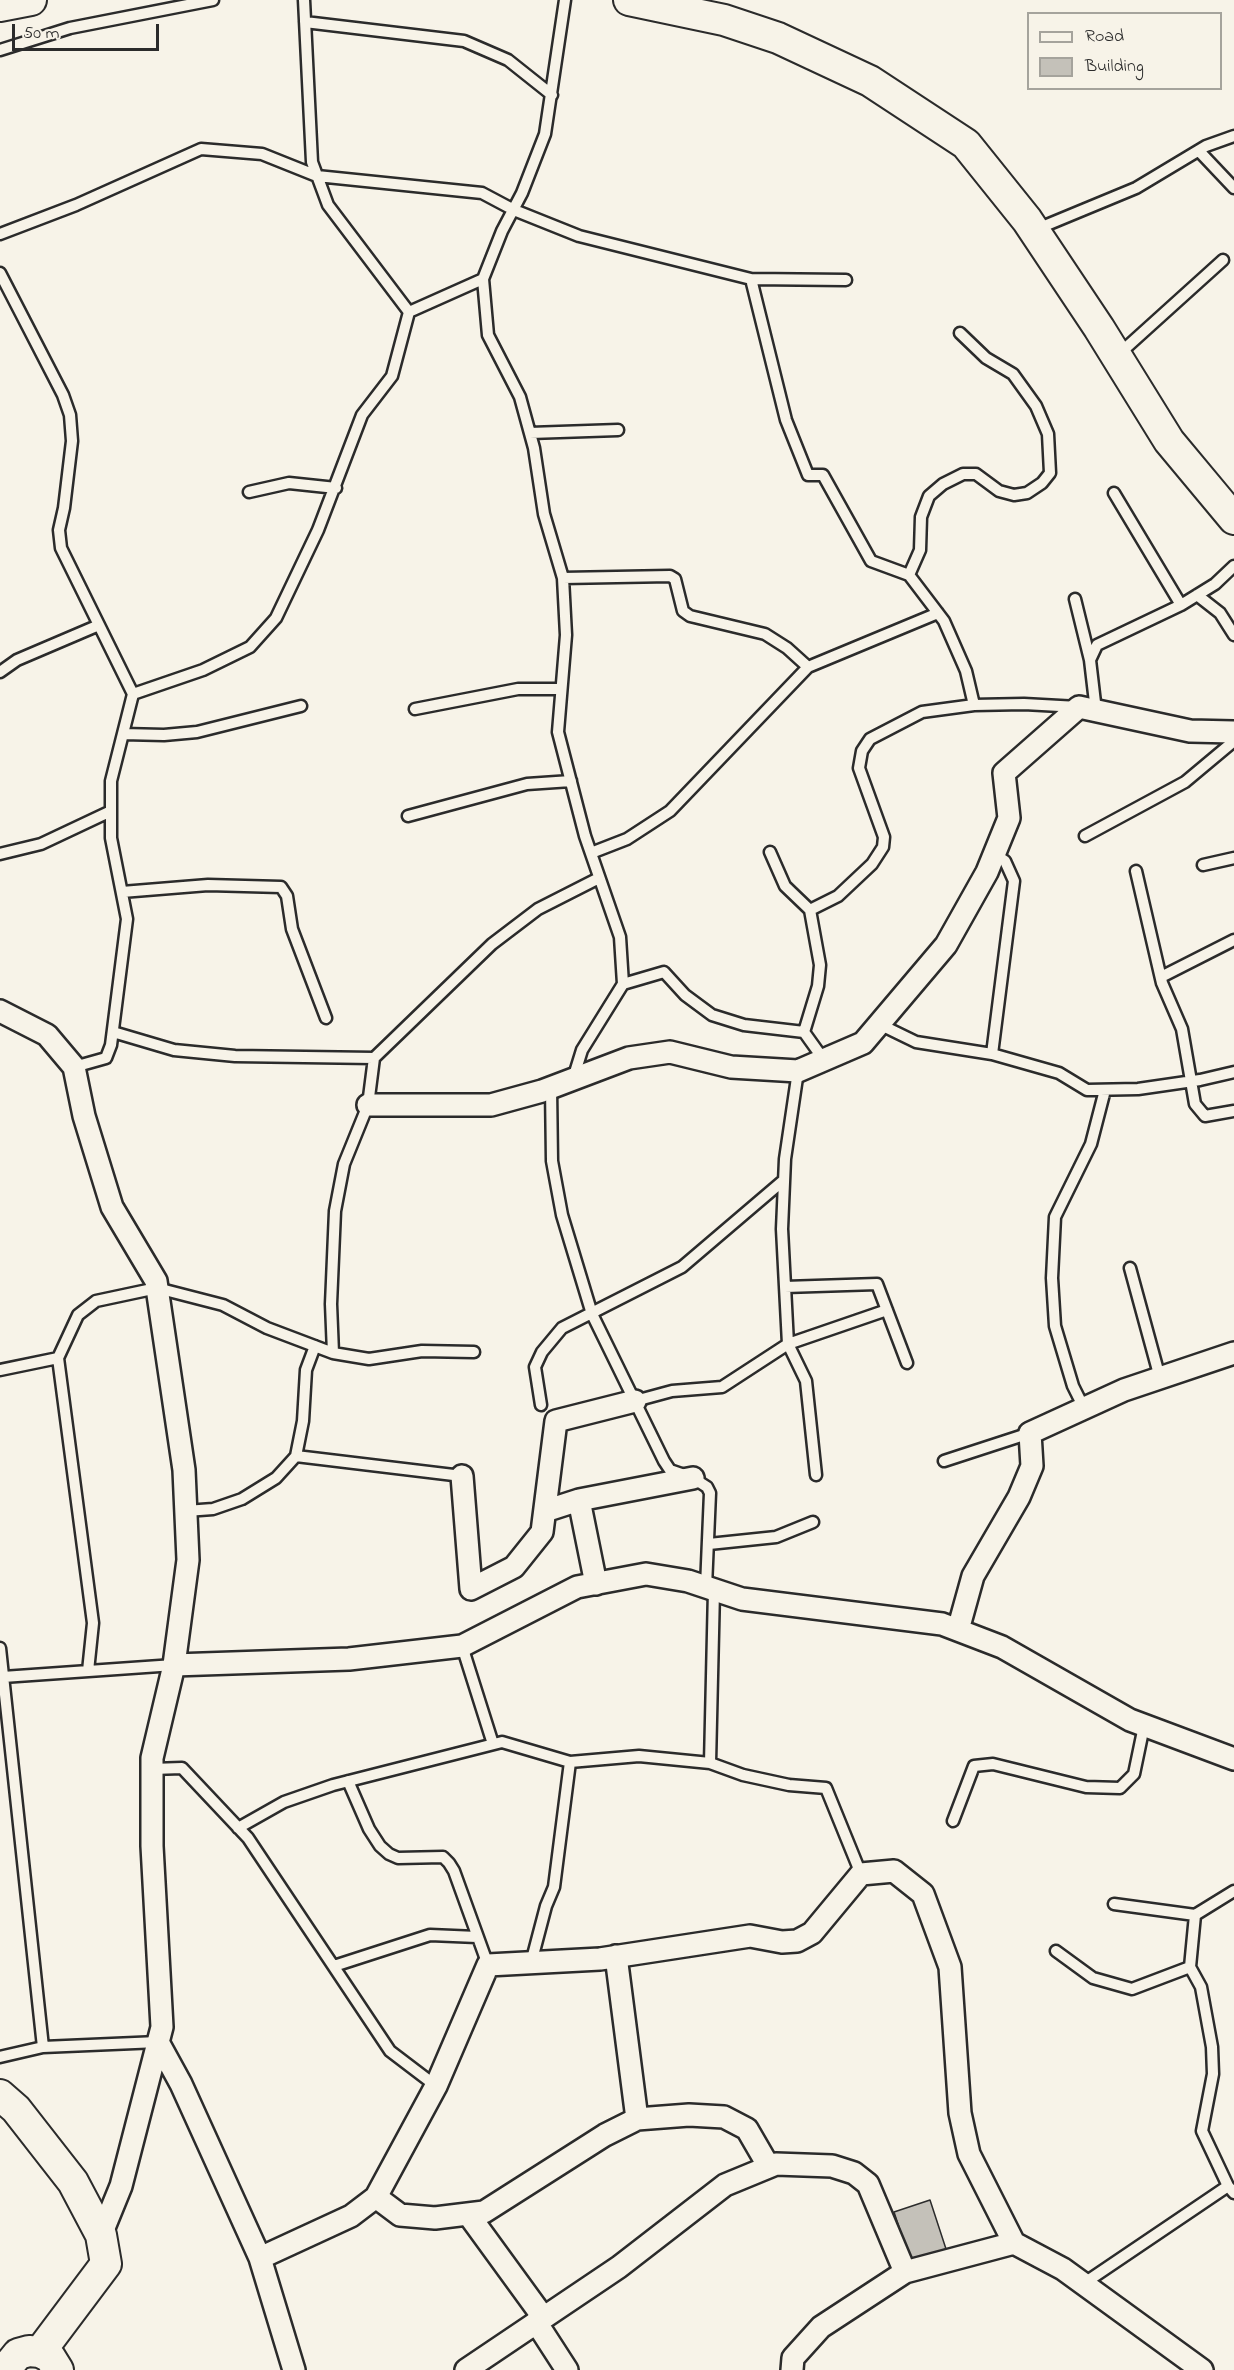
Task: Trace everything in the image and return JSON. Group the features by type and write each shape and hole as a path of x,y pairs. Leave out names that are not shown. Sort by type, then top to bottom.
{"main road":[{"path":"0,6 31,0"},
{"path":"629,0 723,10 870,81 966,144 1034,230 1169,441 1234,519"},
{"path":"0,2095 16,2109 73,2182 101,2235 106,2264 49,2361 29,2351 18,2354 5,2370"}],"street":[{"path":"368,1105 491,1105 551,1088 629,1058 670,1052 730,1068 798,1071 824,1060 862,1043 946,945 994,854 1009,818 1004,773 1088,709 1190,731 1234,732"},
{"path":"0,1011 46,1035 74,1067 84,1116 112,1207 156,1281 184,1470 189,1560 174,1665 152,1758 152,1846 162,2027 121,2186 101,2235"},
{"path":"958,1630 973,1576 1019,1497 1032,1466 1030,1433 1084,1408 1160,1378 1234,1353"},
{"path":"462,1476 471,1589 514,1567 542,1532 556,1421 635,1401"},
{"path":"545,1511 579,1500 693,1478"},
{"path":"579,1500 596,1584"},
{"path":"174,1665 350,1659 462,1646 577,1587 646,1574 688,1581 742,1599 942,1624 1002,1647 1130,1720 1234,1759"},
{"path":"260,2258 351,2216 376,2198 436,2086 488,1965 616,1956 750,1936 782,1942 797,1941 812,1933 861,1874 894,1871 923,1894 950,1967 960,2113 969,2154 1014,2243 1063,2269 1203,2370"},
{"path":"616,1956 637,2119"},
{"path":"158,2042 186,2094 260,2258 294,2370"},
{"path":"376,2198 400,2215 435,2218 484,2212 605,2135 637,2119 689,2115 724,2117 747,2129 769,2167"},
{"path":"466,2370 660,2237 724,2186 776,2164 832,2166 854,2173 868,2184 905,2272"},
{"path":"468,2214 539,2320 567,2370"},
{"path":"792,2370 794,2358 821,2327 905,2272 1014,2243"}],"lane":[{"path":"0,50 70,28 213,0"},
{"path":"304,0 312,162 328,205 409,312"},
{"path":"565,0 545,134 483,279 488,335 520,397 530,432 543,514 563,578 566,635 558,732 591,853 621,937 623,984 582,1050 573,1079"},
{"path":"305,22 464,41 508,60 552,95"},
{"path":"1034,230 1136,188 1199,151 1234,136"},
{"path":"0,234 76,205 201,149 262,154 317,176 482,193 513,210 579,236 751,279 846,279"},
{"path":"1199,151 1234,188"},
{"path":"1116,356 1223,260"},
{"path":"0,273 63,396 70,415 72,441 59,530 61,548 133,694 111,781 111,838 127,920 113,1032 106,1058 74,1067"},
{"path":"409,312 483,279"},
{"path":"751,279 786,420 808,475 823,475 871,561 909,575 938,613 966,671 974,705"},
{"path":"133,694 202,670 250,647 276,618 336,488 362,416 392,376 409,312"},
{"path":"909,575 920,550 921,518 929,496 943,484 963,474 976,474 999,491 1014,495 1027,493 1042,483 1050,473 1048,434 1036,406 1013,374 986,358 960,333"},
{"path":"530,432 618,430"},
{"path":"249,492 290,483 336,488"},
{"path":"1114,493 1181,605"},
{"path":"1090,660 1097,645 1197,596 1215,584 1234,566"},
{"path":"563,578 670,576 675,579 683,611 690,616 765,634 787,648 808,667"},
{"path":"1197,596 1220,613 1234,635"},
{"path":"810,910 838,897 872,864 883,847 884,837 859,768 862,751 870,738 922,712 974,705 1024,704 1088,709 1090,660 1075,599"},
{"path":"591,853 627,839 670,811 808,667 938,613"},
{"path":"0,672 17,660 99,625"},
{"path":"414,709 518,689 561,689"},
{"path":"123,734 197,732 301,706"},
{"path":"1085,836 1185,782 1234,741"},
{"path":"408,816 527,784 572,781"},
{"path":"0,854 41,844 111,811"},
{"path":"770,852 784,886 810,910 820,965 818,986 804,1032"},
{"path":"992,1054 1014,881 1005,861 994,854"},
{"path":"1203,865 1234,858"},
{"path":"1136,871 1161,977 1182,1029 1195,1104 1204,1116 1234,1111"},
{"path":"333,1353 331,1304 335,1210 344,1164 368,1105 374,1058 492,944 538,909 599,878"},
{"path":"122,892 208,885 281,887 287,896 292,929 326,1018"},
{"path":"1161,977 1234,940"},
{"path":"623,984 664,972 685,995 712,1015 744,1025 804,1032 824,1060"},
{"path":"879,1024 916,1042 992,1054 1059,1073 1087,1090 1138,1089 1234,1072"},
{"path":"113,1032 184,1051 279,1058 374,1058"},
{"path":"798,1071 784,1180 782,1229 788,1344 806,1381 816,1475"},
{"path":"551,1088 552,1161 562,1215 592,1314 670,1470 693,1478 707,1487 711,1493 709,1544 710,1763"},
{"path":"1084,1408 1073,1386 1055,1326 1052,1278 1055,1217 1090,1144 1105,1090"},
{"path":"541,1405 535,1367 542,1352 562,1328 682,1268 784,1180"},
{"path":"1130,1268 1160,1378"},
{"path":"785,1287 877,1284 907,1363"},
{"path":"88,1671 93,1623 58,1358 78,1315 96,1301 157,1288 223,1305 267,1328 333,1353 369,1359 422,1351 474,1352"},
{"path":"635,1401 672,1391 722,1387 788,1344 887,1310"},
{"path":"186,1511 213,1509 242,1499 276,1478 296,1456 303,1421 306,1370 315,1346"},
{"path":"0,1370 58,1358"},
{"path":"944,1461 1030,1433"},
{"path":"296,1456 462,1476"},
{"path":"709,1544 776,1537 813,1522"},
{"path":"462,1646 493,1744"},
{"path":"0,1648 43,2047"},
{"path":"3,1677 174,1665"},
{"path":"953,1821 974,1767 993,1764 1086,1787 1120,1788 1134,1774 1144,1726"},
{"path":"238,1828 284,1802 348,1781 502,1742 570,1762 639,1756 710,1763 743,1775 789,1785 826,1788 861,1874"},
{"path":"531,1963 546,1906 554,1887 570,1762"},
{"path":"152,1768 182,1768 248,1838 390,2051 436,2086"},
{"path":"348,1781 369,1829 380,1846 389,1854 398,1858 443,1857 449,1863 454,1871 488,1965"},
{"path":"1114,1904 1196,1915 1234,1891"},
{"path":"1083,2284 1231,2189 1202,2131 1213,2074 1212,2047 1201,1987 1190,1967 1196,1915"},
{"path":"334,1966 430,1935 477,1937"},
{"path":"1056,1951 1093,1978 1132,1989 1190,1967"},
{"path":"0,2057 43,2047 158,2042"}],"building":[{"path":"930,2200 947,2252 911,2264 894,2212"}]}
